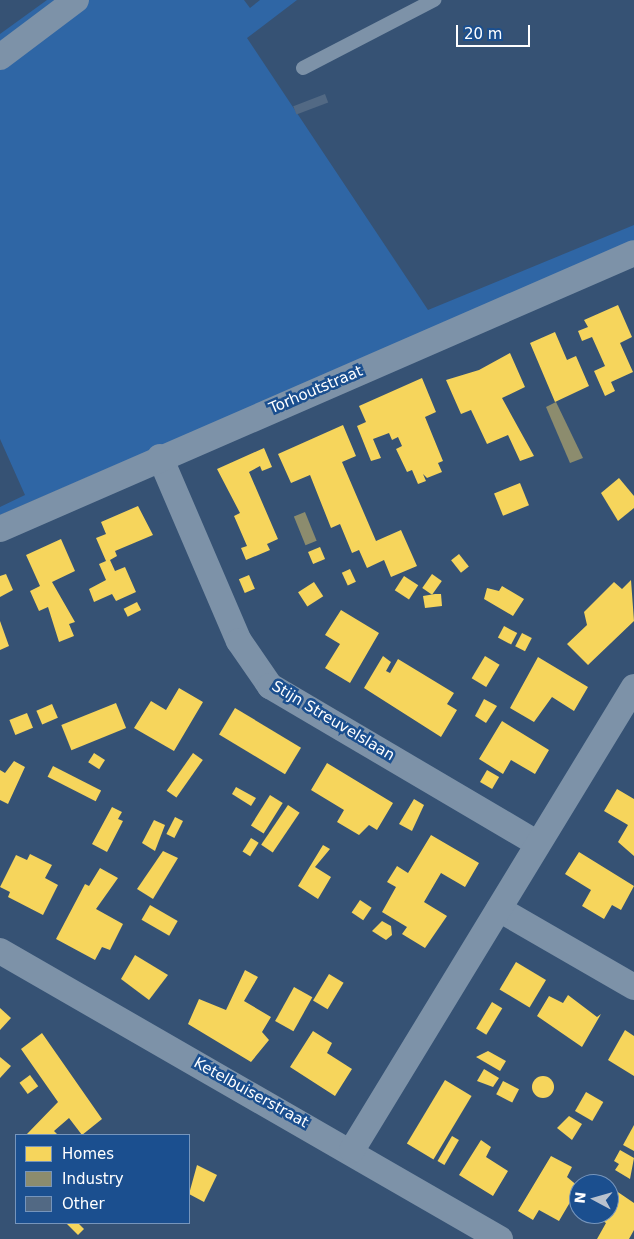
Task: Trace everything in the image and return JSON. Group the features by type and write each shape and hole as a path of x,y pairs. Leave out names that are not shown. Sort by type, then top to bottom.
{"street":[{"path":"0,57 76,0"},
{"name":"Torhoutstraat","path":"0,529 160,457 634,253"},
{"name":"Stijn Streuvelslaan","path":"160,457 240,641 270,686 537,843"},
{"path":"352,1150 634,686"},
{"path":"499,909 634,987"},
{"name":"Ketelbuiserstraat","path":"0,951 352,1150 500,1239"}],"lane":[{"path":"303,68 434,0"}],"shaded area":[{"path":"47,0 65,0 0,48 0,34"},
{"path":"89,0 244,0 250,8 260,0 297,0 247,38 428,310 634,225 634,242 0,515 0,507 25,495 0,439 0,65"}],"building: Homes":[{"path":"618,305 632,337 620,343 633,372 611,382 615,391 605,396 594,371 605,366 592,337 582,341 578,331 588,327 584,320"},
{"path":"555,332 567,360 576,356 589,386 555,402 530,343"},
{"path":"510,353 525,387 502,398 534,456 520,461 508,435 487,444 471,410 461,414 446,380 479,370"},
{"path":"422,378 436,412 425,417 443,461 438,463 442,472 427,478 423,474 426,481 418,484 412,470 407,472 396,449 402,446 398,437 392,440 389,433 373,439 381,458 371,461 357,426 366,422 359,406"},
{"path":"343,425 356,456 342,462 376,541 401,530 417,566 391,577 384,560 367,568 359,550 352,553 340,524 331,528 310,475 291,483 278,454"},
{"path":"264,448 272,467 262,471 260,466 249,472 278,539 267,544 270,550 246,560 241,548 247,546 234,516 240,513 217,469"},
{"path":"619,478 634,496 634,508 618,521 601,493"},
{"path":"520,483 529,505 503,516 494,493"},
{"path":"138,506 153,535 115,551 117,556 110,560 115,571 125,567 136,592 116,601 112,594 94,602 89,589 106,580 99,564 106,561 96,538 106,534 101,522"},
{"path":"61,539 75,571 52,582 75,622 69,624 74,636 59,642 48,607 39,611 30,591 40,586 26,555"},
{"path":"320,547 325,559 313,564 308,552"},
{"path":"459,554 469,567 461,573 451,560"},
{"path":"350,569 356,582 348,585 342,573"},
{"path":"6,574 13,590 0,597 0,576"},
{"path":"432,574 442,581 432,595 422,588"},
{"path":"249,575 255,589 245,593 239,579"},
{"path":"404,576 418,585 409,600 395,590"},
{"path":"631,580 634,621 588,665 567,644 587,625 584,612 614,582 622,589"},
{"path":"314,582 323,596 307,607 298,592"},
{"path":"502,586 524,599 513,616 484,599 487,588 499,591"},
{"path":"441,594 442,606 425,608 423,596"},
{"path":"137,602 141,610 128,617 124,609"},
{"path":"341,610 379,633 350,683 325,668 340,644 325,635"},
{"path":"0,621 9,646 0,650"},
{"path":"504,626 517,633 511,645 498,637"},
{"path":"522,633 532,638 525,651 515,646"},
{"path":"383,656 391,662 386,671 390,673 398,659 454,693 447,704 457,710 441,737 364,688"},
{"path":"485,656 500,665 486,687 472,678"},
{"path":"538,657 588,687 574,711 552,697 534,722 510,708"},
{"path":"179,688 203,702 174,751 134,728 151,701 166,710"},
{"path":"484,699 497,706 486,723 475,716"},
{"path":"116,703 126,728 71,750 61,725"},
{"path":"52,704 58,718 42,724 36,711"},
{"path":"235,708 301,748 285,774 219,735"},
{"path":"27,713 33,728 15,735 9,720"},
{"path":"502,721 549,750 535,774 511,760 503,774 479,759"},
{"path":"94,753 105,760 99,769 88,762"},
{"path":"193,753 203,760 176,798 167,791"},
{"path":"14,761 25,767 8,804 0,800 0,770 5,773"},
{"path":"327,763 393,803 377,830 369,825 359,835 337,822 344,810 311,790"},
{"path":"53,766 101,791 96,801 48,777"},
{"path":"487,770 499,777 492,789 480,782"},
{"path":"236,787 256,798 251,806 232,794"},
{"path":"617,789 634,799 634,856 618,842 628,825 604,811"},
{"path":"270,795 283,803 264,833 251,826"},
{"path":"414,799 424,805 412,831 399,824"},
{"path":"288,805 300,813 273,853 261,845"},
{"path":"112,807 122,812 118,819 123,821 107,852 92,844"},
{"path":"175,817 183,821 174,838 166,834"},
{"path":"154,820 165,825 155,851 142,843"},
{"path":"431,835 479,863 465,887 441,873 424,902 447,916 425,948 402,934 407,927 382,912 396,887 387,882 397,866 408,873"},
{"path":"251,838 259,843 250,856 243,852"},
{"path":"323,845 330,849 315,867 331,877 318,899 298,886"},
{"path":"163,851 178,858 153,899 137,889"},
{"path":"579,852 634,886 621,910 612,905 604,919 582,906 591,890 565,874"},
{"path":"30,854 52,865 45,878 58,885 43,915 8,897 10,892 0,887 16,855 27,860"},
{"path":"100,868 118,878 96,909 123,924 110,950 102,947 95,960 56,939 85,884 89,886"},
{"path":"360,900 372,908 363,920 352,912"},
{"path":"150,905 178,921 169,936 142,920"},
{"path":"382,921 391,926 392,935 386,940 372,931"},
{"path":"135,955 168,975 149,1000 121,979"},
{"path":"516,962 546,980 530,1007 500,989"},
{"path":"245,970 258,977 244,1001 271,1017 262,1032 269,1040 251,1062 188,1024 199,999 226,1010"},
{"path":"329,974 344,983 328,1009 313,1001"},
{"path":"294,987 312,997 293,1031 275,1021"},
{"path":"568,995 597,1017 601,1014 582,1047 537,1016 549,996 563,1003"},
{"path":"492,1002 502,1008 486,1035 476,1029"},
{"path":"0,1008 11,1018 0,1030"},
{"path":"625,1030 634,1036 634,1076 608,1060"},
{"path":"313,1031 332,1043 327,1053 352,1069 335,1096 290,1067"},
{"path":"42,1033 102,1119 83,1134 81,1134 69,1118 54,1131 57,1134 27,1134 58,1102 21,1049"},
{"path":"488,1051 506,1061 500,1071 476,1057"},
{"path":"0,1057 11,1066 0,1078"},
{"path":"484,1069 499,1078 493,1087 477,1081"},
{"path":"30,1075 38,1086 28,1094 19,1083"},
{"path":"543,1076 551,1079 554,1087 551,1095 543,1098 535,1095 532,1087 535,1079"},
{"path":"445,1080 472,1096 433,1159 407,1143"},
{"path":"503,1081 519,1089 512,1103 496,1094"},
{"path":"586,1092 603,1102 592,1121 575,1111"},
{"path":"569,1116 582,1124 572,1140 557,1128"},
{"path":"634,1125 634,1151 623,1145"},
{"path":"452,1136 459,1140 444,1165 438,1161"},
{"path":"481,1140 491,1147 486,1157 508,1171 493,1196 459,1175"},
{"path":"620,1150 634,1158 630,1179 615,1170 619,1164 614,1161"},
{"path":"551,1156 572,1167 567,1177 569,1179 569,1204 559,1221 539,1210 533,1220 518,1211"},
{"path":"197,1165 217,1175 204,1202 190,1195"},
{"path":"619,1193 634,1203 634,1230 629,1239 597,1239 605,1224 619,1224"},
{"path":"67,1224 79,1224 84,1229 78,1235"}],"building: Industry":[{"path":"556,402 583,458 570,463 546,407"},
{"path":"305,512 317,541 305,545 294,516"}],"building: Other":[{"path":"325,94 328,102 296,115 293,106"}]}
